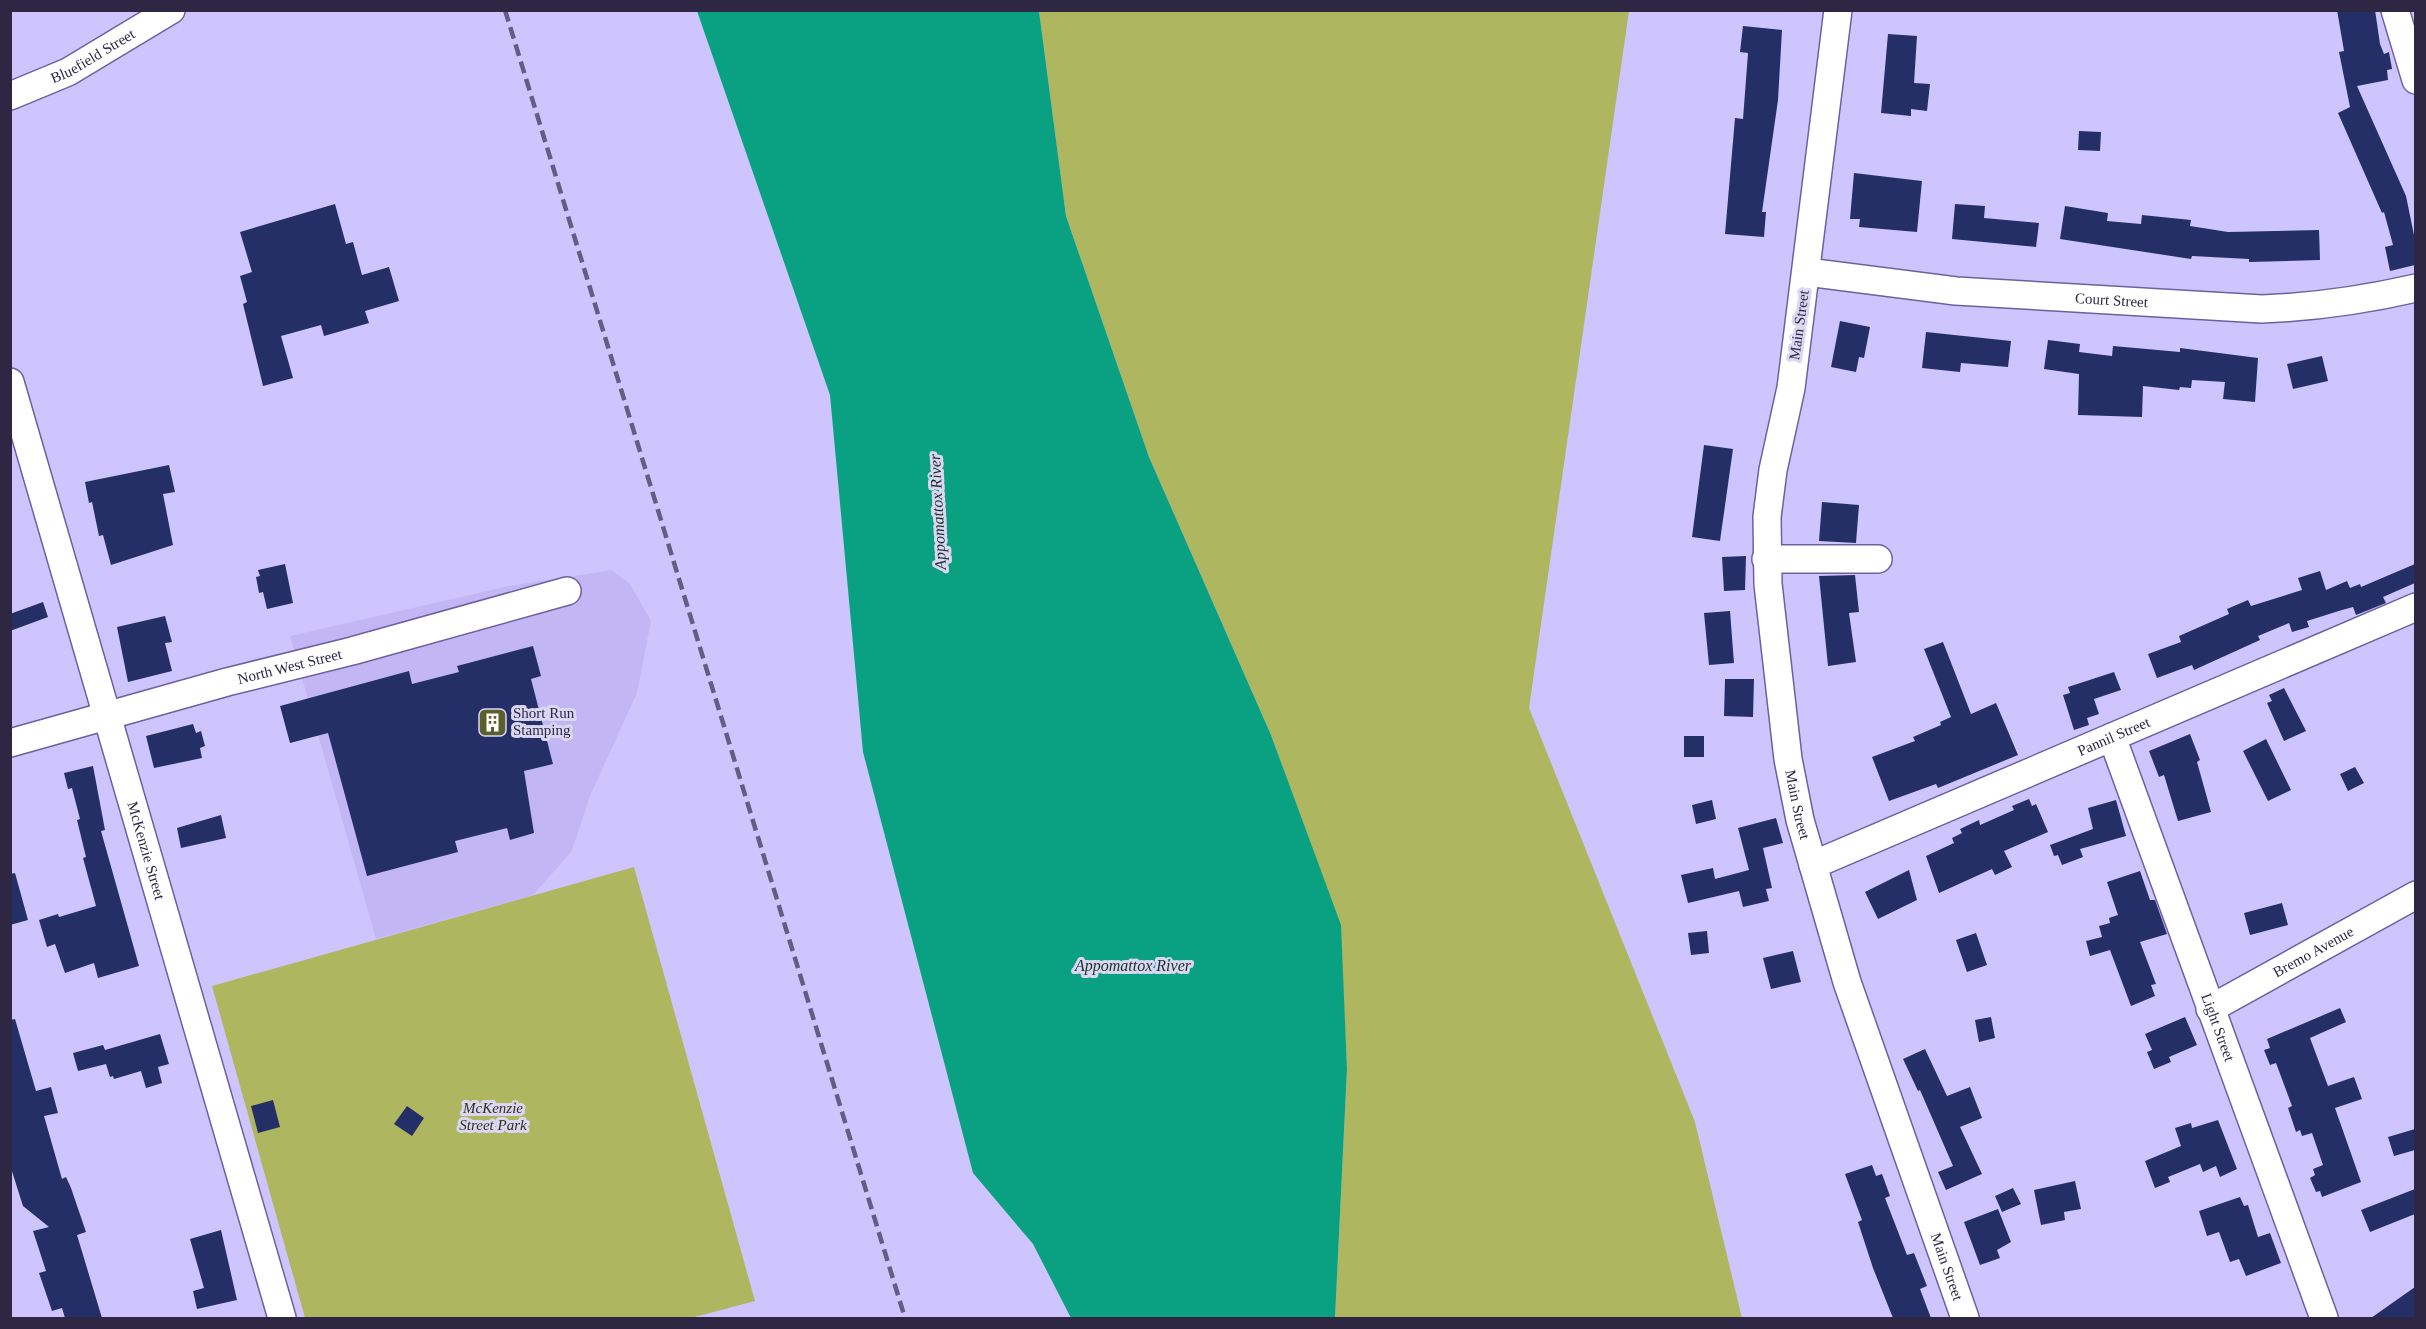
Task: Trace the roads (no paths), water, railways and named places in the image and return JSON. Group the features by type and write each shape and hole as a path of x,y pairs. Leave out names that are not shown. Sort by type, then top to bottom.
{"street":[{"name":"Bluefield Street","path":"10,96 68,72 171,10"},
{"name":"Main Street","path":"1838,10 1791,388 1773,470 1767,518 1766,559 1788,759 1813,865 1847,982 1965,1318"},
{"path":"2395,10 2415,80"},
{"name":"Court Street","path":"1807,272 1956,291 2262,309 2313,307 2363,300 2415,288"},
{"name":"McKenzie Street","path":"10,382 282,1318"},
{"path":"1766,559 1878,559"},
{"name":"North West Street","path":"10,743 567,591"},
{"name":"Pannil Street","path":"1813,865 2415,607"},
{"name":"Light Street","path":"2112,737 2324,1318"},
{"name":"Bremo Avenue","path":"2210,1008 2415,895"}],"water":[{"name":"Appomattox River","path":"697,11 1039,11 1066,216 1149,457 1271,735 1341,925 1347,1069 1335,1318 1071,1318 1033,1244 973,1173 863,752 830,395"}],"railway":[{"path":"505,10 905,1318"}],"place":[{"name":"Short Run Stamping","path":"492,722"}],"park label":[{"name":"McKenzie Street Park","path":"493,1116"}]}
